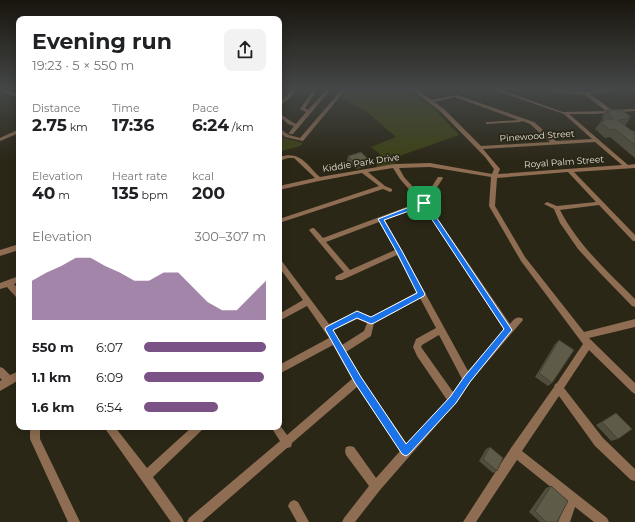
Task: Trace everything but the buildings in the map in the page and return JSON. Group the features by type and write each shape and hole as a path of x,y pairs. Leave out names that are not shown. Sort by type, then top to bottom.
{"street":[{"path":"291,133 309,112"},
{"path":"282,132 287,136 301,140 324,112"},
{"path":"444,112 480,148 497,168 494,176 492,206 523,260 586,340 635,389"},
{"path":"502,112 538,126 555,143"},
{"path":"565,113 595,112"},
{"path":"565,113 626,166"},
{"path":"282,116 290,123 297,126"},
{"path":"488,123 524,120"},
{"path":"0,140 16,132"},
{"name":"Pinewood Street","path":"480,148 596,140"},
{"path":"282,158 288,156 296,157 319,179"},
{"name":"Kiddie Park Drive","path":"282,187 319,179 395,166 430,165 494,176"},
{"path":"395,166 402,178 424,203 509,330"},
{"name":"Royal Palm Street","path":"494,176 635,166"},
{"path":"570,171 635,239"},
{"path":"364,172 383,187 390,190"},
{"path":"321,241 424,203 440,178"},
{"path":"282,220 383,187"},
{"path":"547,204 556,208 601,203"},
{"path":"556,208 560,218 584,250 635,304"},
{"path":"381,219 467,380"},
{"path":"312,230 349,274"},
{"path":"0,253 16,248"},
{"path":"339,278 399,251"},
{"path":"282,268 328,329 358,380 406,451"},
{"path":"0,286 16,280"},
{"path":"8,283 16,292"},
{"path":"341,350 368,333 371,321 421,294"},
{"path":"282,316 308,301"},
{"path":"328,329 357,315 371,321"},
{"path":"348,522 376,486 453,400 467,380 519,320"},
{"path":"469,522 558,387 586,340 635,323"},
{"path":"440,330 419,342 417,347 453,400"},
{"path":"282,368 334,340"},
{"path":"0,371 9,381"},
{"path":"0,386 16,378"},
{"path":"193,522 287,443 358,380"},
{"path":"558,387 599,442 635,476"},
{"path":"35,430 35,439 74,522"},
{"path":"111,430 178,522"},
{"path":"146,476 196,430"},
{"path":"278,430 287,443"},
{"path":"350,451 376,486"},
{"path":"515,452 603,522"},
{"path":"564,522 573,499"},
{"path":"294,506 303,522"}],"green space":[{"path":"367,112 438,112 459,135 402,155 391,166 376,167 381,155 371,147 396,137"},
{"path":"282,136 284,138 303,143 300,146 282,151"}],"route":[{"path":"424,203 509,330 467,380 453,400 406,451 358,380 328,329 357,315 371,321 421,294 381,219 424,203"}]}
